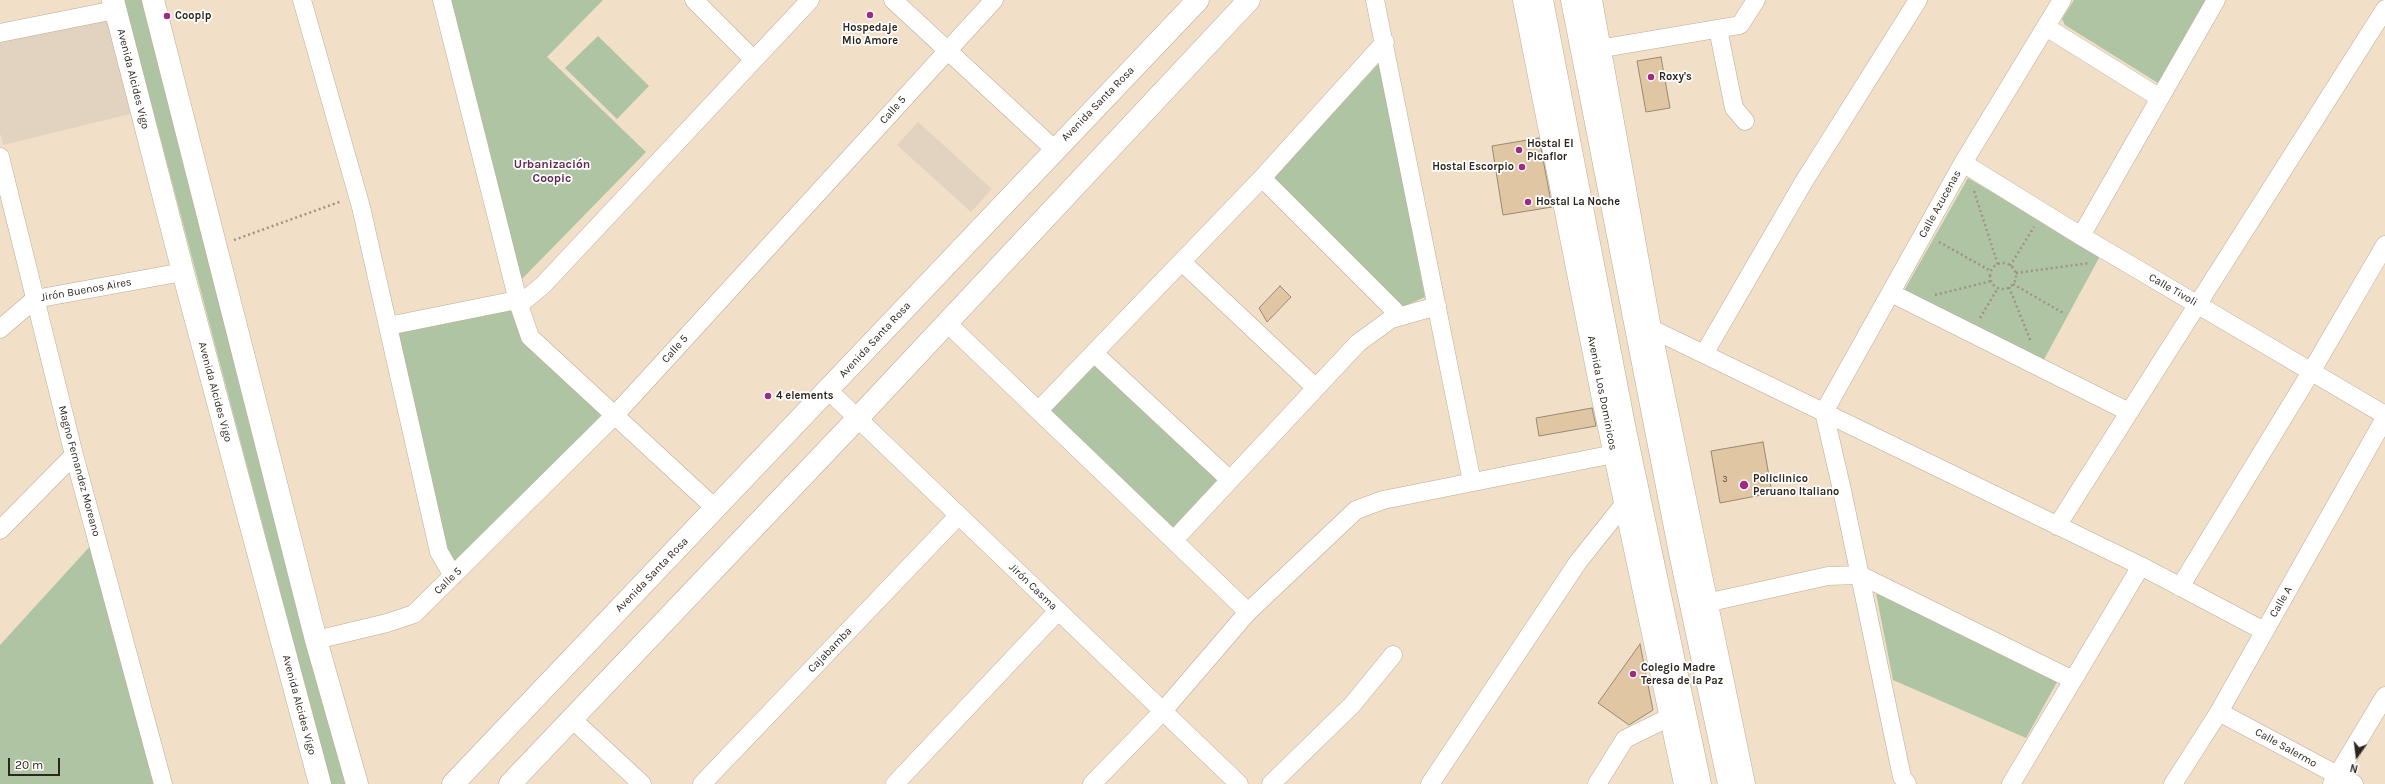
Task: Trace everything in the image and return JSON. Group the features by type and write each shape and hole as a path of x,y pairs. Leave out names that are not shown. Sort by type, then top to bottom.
{"main road":[{"path":"153,0 316,640 357,784"},
{"name":"Avenida Santa Rosa","path":"453,784 828,390 1054,149 1198,0"},
{"path":"510,784 857,419 1249,0"},
{"name":"Avenida Los Dominicos","path":"1524,0 1602,399 1685,784"},
{"name":"Avenida Los Dominicos","path":"1542,0 1625,430 1700,784"},
{"path":"1572,0 1680,553 1728,784"},
{"path":"1591,0 1598,49 1650,328 1744,784"},
{"name":"Avenida Alcides Vigo","path":"114,5 183,272 320,784"},
{"path":"1602,399 1625,430"},
{"path":"1680,553 1688,516"}],"street":[{"path":"302,0 358,196 439,552 453,576"},
{"path":"442,0 518,302 530,337 716,508"},
{"path":"694,0 753,59"},
{"path":"388,326 518,302 543,285 753,59 810,0"},
{"path":"893,0 1054,149"},
{"name":"Calle 5","path":"316,640 388,624 414,614 615,415 994,0"},
{"path":"1375,0 1385,42 1472,482"},
{"path":"1704,354 1803,183 1918,0"},
{"name":"Calle Azucenas","path":"1824,412 1963,163 2062,0"},
{"path":"2081,236 2216,0"},
{"path":"0,33 114,5"},
{"path":"1598,49 1740,25 1749,5"},
{"path":"2057,526 2385,9"},
{"path":"2046,27 2160,98"},
{"path":"1718,29 1734,108 1745,121"},
{"path":"1039,410 1262,178 1385,42"},
{"name":"Magno Fernandez Moreano","path":"0,157 74,455 163,784"},
{"name":"Calle Tivoli","path":"1963,163 2081,236 2385,415"},
{"path":"1262,178 1400,316"},
{"path":"2180,587 2383,254"},
{"path":"1182,262 1316,388"},
{"name":"Jirón Buenos Aires","path":"0,329 35,299 183,272"},
{"path":"1891,293 2129,412"},
{"path":"1174,540 1358,343 1391,319 1437,306"},
{"path":"947,323 1248,612"},
{"path":"1650,328 2140,566 2264,631"},
{"path":"1094,353 1230,480"},
{"name":"Jirón Casma","path":"828,390 1239,784"},
{"path":"1824,412 1902,777 1907,784"},
{"name":"Calle A","path":"2173,784 2219,712 2385,418"},
{"path":"1092,784 1163,711 1248,612 1356,510 1383,500 1614,454"},
{"path":"0,530 74,455"},
{"path":"1430,784 1578,562 1625,503"},
{"name":"Cajabamba","path":"702,784 958,516"},
{"path":"2011,784 2140,566"},
{"path":"1706,603 1828,576 1860,575 2072,680"},
{"path":"895,784 1058,611"},
{"path":"1271,784 1352,705 1392,655"},
{"path":"2335,780 2385,696"},
{"name":"Calle Salermo","path":"2219,712 2335,780 2354,784"},
{"path":"1597,784 1625,739 1670,717"},
{"path":"572,719 642,784"}],"path":[{"path":"1972,184 1998,265"},
{"path":"216,246 358,196"},
{"path":"2010,266 2037,222"},
{"path":"1938,241 1991,271"},
{"path":"2016,274 2094,262"},
{"path":"1998,288 1991,281 1991,271 1998,265 2010,266 2016,274"},
{"path":"1998,288 2009,287 2013,284 2016,274"},
{"path":"1933,295 1991,281"},
{"path":"2013,284 2066,314"},
{"path":"2009,287 2034,348"},
{"path":"1978,324 1998,288"}],"shaded area":[{"path":"109,15 134,113 3,145 0,133 0,43"},
{"path":"918,122 992,189 971,212 897,145"}],"green space":[{"path":"124,0 142,0 350,784 331,784"},
{"path":"450,0 603,0 547,57 646,152 521,280"},
{"path":"2074,0 2208,0 2158,83 2065,25 2062,19"},
{"path":"598,36 649,86 617,119 565,68"},
{"path":"1380,62 1425,297 1402,307 1273,178"},
{"path":"1968,178 2100,256 2041,365 1901,296"},
{"path":"514,306 605,411 453,571 442,548 393,330"},
{"path":"1095,363 1218,481 1174,530 1050,410"},
{"path":"93,543 155,784 0,784 0,645"},
{"path":"1876,593 2057,682 2026,738 1893,680"}],"building":[{"path":"1661,57 1670,108 1646,112 1637,61"},
{"path":"1539,138 1552,207 1503,215 1492,146"},
{"path":"1280,286 1291,297 1267,322 1259,308"},
{"path":"1592,408 1596,426 1539,436 1536,418"},
{"path":"1763,442 1772,493 1720,503 1711,451"},
{"name":"Colegio Madre Teresa de la Paz","path":"1640,644 1653,710 1629,725 1598,703"}],"place":[{"name":"Hospedaje Mio Amore","path":"870,15"},
{"name":"Coopip","path":"167,16"},
{"name":"Roxy's","path":"1651,77"},
{"name":"Hostal El Picaflor","path":"1519,150"},
{"name":"Hostal Escorpio","path":"1522,167"},
{"name":"Hostal La Noche","path":"1528,202"},
{"name":"4 elements","path":"768,396"},
{"name":"Policlinico Peruano Italiano","path":"1744,485"},
{"name":"Colegio Madre Teresa de la Paz","path":"1633,674"}],"district":[{"name":"Urbanización Coopic","path":"552,172"}]}
